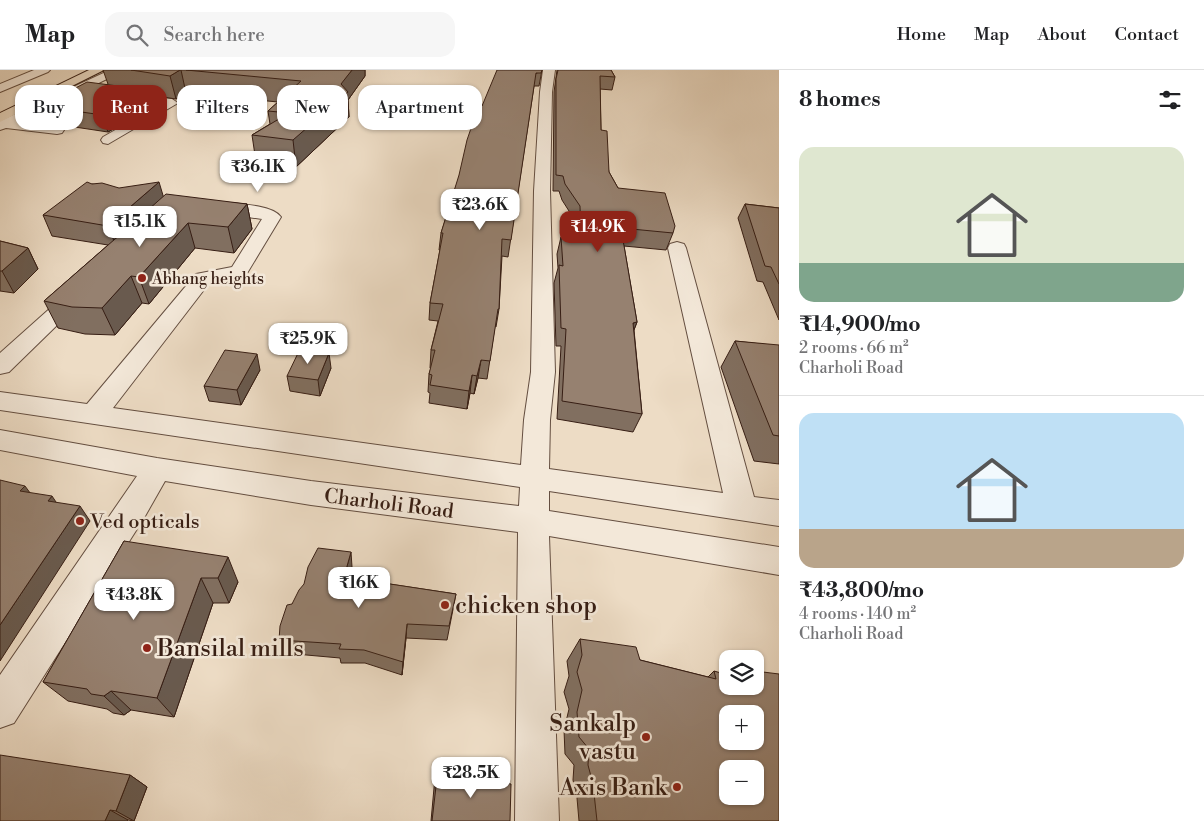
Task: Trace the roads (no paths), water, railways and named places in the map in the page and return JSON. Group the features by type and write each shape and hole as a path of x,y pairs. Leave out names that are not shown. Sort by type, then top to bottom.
{"main road":[{"path":"1,123 98,70"},
{"path":"0,100 49,73"}],"street":[{"path":"83,86 119,70"},
{"path":"537,821 532,521 537,420 543,372 542,191 546,92 549,70"},
{"path":"0,88 49,73"},
{"path":"83,91 172,104 108,140"},
{"path":"1,123 15,117"},
{"path":"1,123 15,125"},
{"path":"93,415 204,278 234,275 239,272 272,217 262,212 194,206"},
{"path":"677,248 742,508"},
{"path":"0,366 96,278"},
{"path":"0,401 779,513"},
{"name":"Charholi Road","path":"0,440 157,469 311,493 532,521 779,561"},
{"path":"0,709 133,509 157,469"}],"place":[{"name":"Abhang heights","path":"142,278"},
{"name":"Ved opticals","path":"80,521"},
{"name":"chicken shop","path":"445,605"},
{"name":"Bansilal mills","path":"147,648"},
{"name":"Sankalp vastu","path":"646,737"},
{"name":"Axis Bank","path":"677,787"}]}
